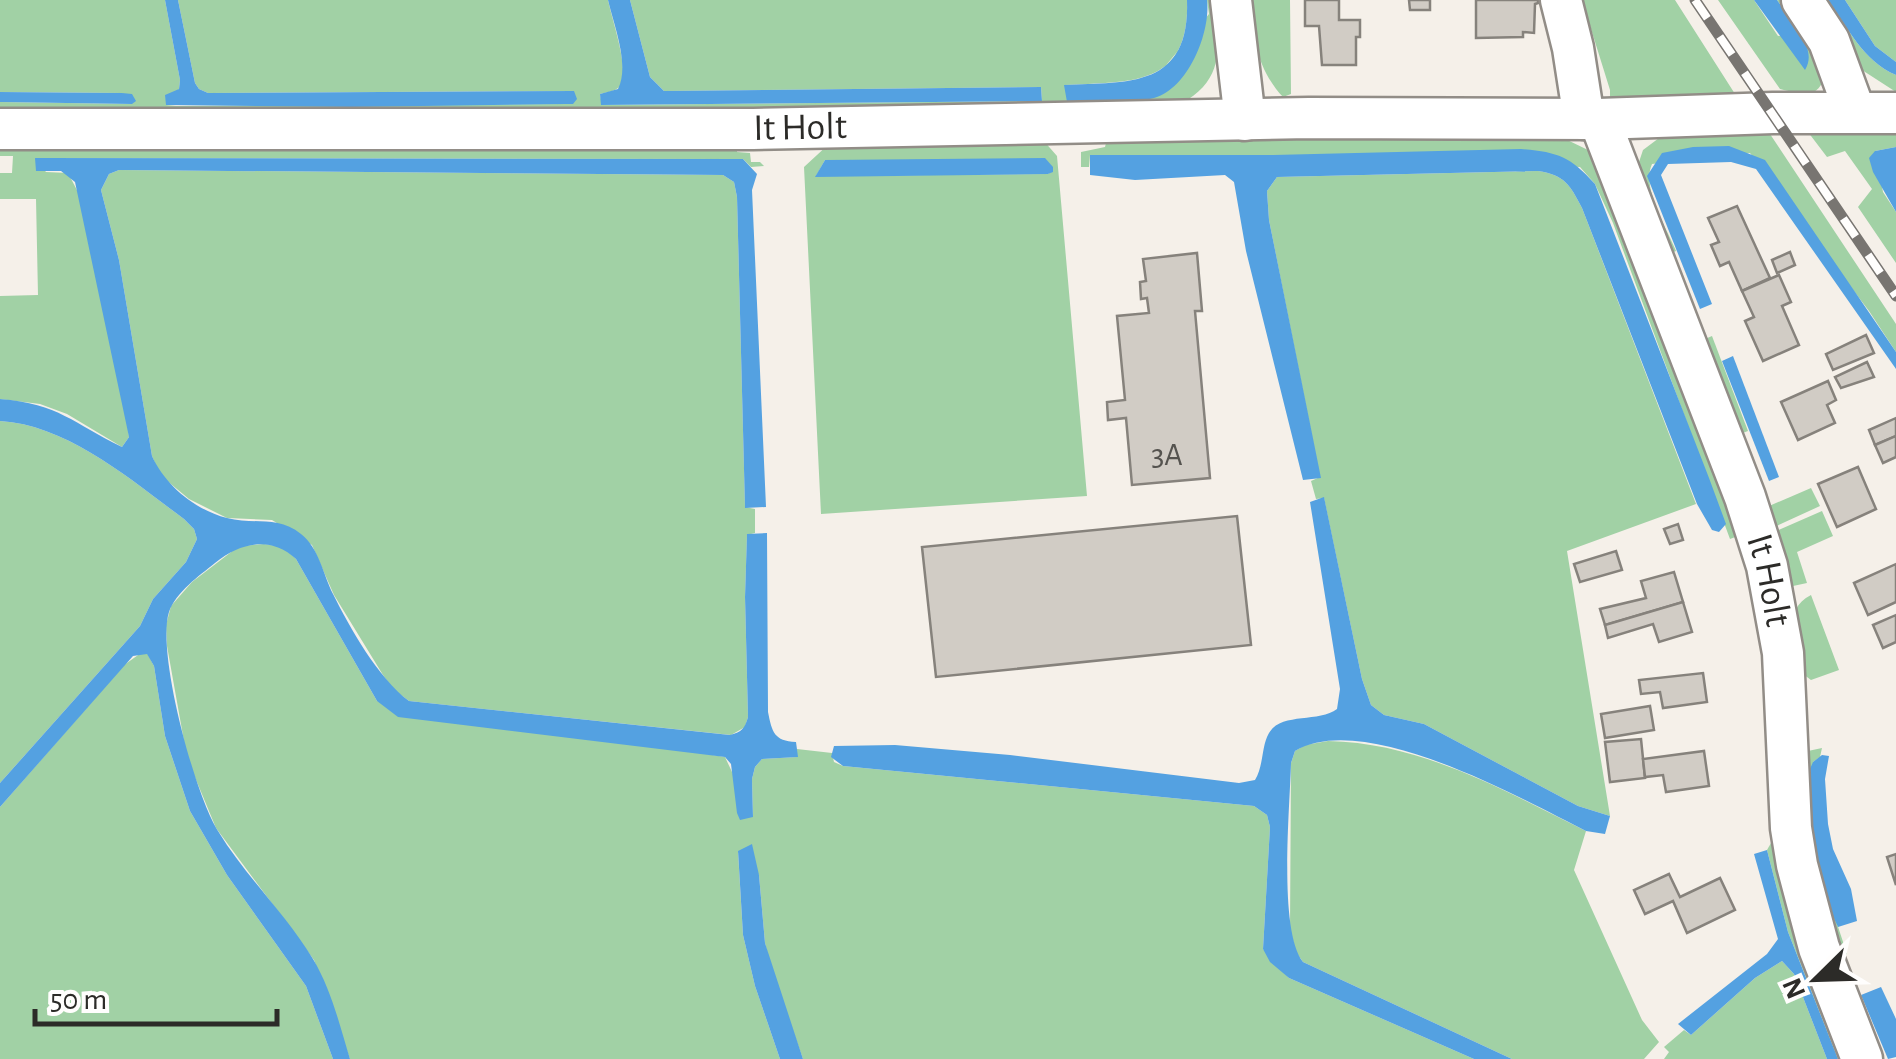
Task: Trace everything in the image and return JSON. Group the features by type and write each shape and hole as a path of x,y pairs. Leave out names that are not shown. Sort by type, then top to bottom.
{"street":[{"path":"1231,0 1245,120"},
{"path":"1560,0 1591,119"},
{"path":"1802,0 1829,41 1855,112"},
{"name":"It Holt","path":"0,129 753,128 1896,113"},
{"name":"It Holt","path":"1591,119 1745,497 1763,552 1783,654 1789,801 1797,865 1819,948 1862,1059"}],"green space":[{"path":"0,0 165,0 180,80 179,89 166,105 176,106 565,104 573,91 208,93 195,83 178,0 608,0 623,75 618,88 600,94 602,105 1042,101 1041,87 664,91 650,77 630,0 1187,0 1185,29 1171,59 1209,14 1207,0 1218,0 1219,38 1208,80 1185,102 1165,112 0,115 0,102 132,104 122,93 0,92","holes":["1166,65 1135,102 1065,85 1133,80"]},
{"path":"1248,0 1290,0 1291,94 1283,97 1267,75 1254,40"},
{"path":"1582,0 1675,0 1735,94 1610,104 1610,90"},
{"path":"1718,0 1754,0 1778,36 1800,34 1777,0 1794,0 1828,68 1817,90 1806,94 1780,89"},
{"path":"1812,0 1828,0 1865,52 1896,75 1896,92 1862,70"},
{"path":"1845,0 1896,0 1896,62 1875,46"},
{"path":"1896,128 1896,147 1875,151 1883,192 1896,212 1896,263 1858,207 1872,189 1845,151 1827,157 1808,132"},
{"path":"1667,132 1770,134 1896,324 1896,352 1750,153 1652,164 1652,196 1676,251 1667,255 1636,171 1643,150"},
{"path":"1557,135 1588,150 1600,164 1728,489 1738,536 1730,539 1613,223 1595,184 1580,167 1273,155 1090,155 1089,167 1081,167 1081,152 1105,147 1107,139"},
{"path":"1043,140 1057,156 1087,496 821,514 804,167 830,143","holes":["825,160 1053,171 816,176"]},
{"path":"0,143 737,143 737,152 750,153 751,162 764,166 751,167 743,159 35,158 46,172 68,173 79,194 128,424 129,437 122,447 67,414 40,404 0,399 0,296 38,295 36,199 0,199 0,173 12,173 13,156 0,156"},
{"path":"119,170 723,175 734,182 745,507 755,509 755,533 747,535 745,727 731,735 409,701 393,689 334,595 312,545 272,520 227,518 189,499 160,475 152,456 119,260 101,190 109,174"},
{"path":"1538,171 1566,182 1582,208 1696,504 1567,551 1610,816 1578,806 1424,724 1384,715 1371,705 1362,679 1324,498 1316,499 1311,481 1320,477 1269,220 1267,191 1277,177"},
{"path":"1712,336 1748,431 1735,436 1698,342"},
{"path":"0,421 50,433 98,457 184,519 197,539 186,562 153,599 140,626 0,783"},
{"path":"1811,488 1820,506 1770,529 1764,511 1769,506"},
{"path":"1822,511 1833,536 1797,552 1807,583 1785,583 1772,533"},
{"path":"239,546 283,547 296,559 377,701 725,757 753,817 755,767 762,759 797,757 797,749 832,753 834,762 843,766 1254,806 1267,815 1270,827 1263,949 1289,978 1474,1059 803,1059 765,943 759,875 738,852 743,935 755,986 780,1059 350,1059 314,960 216,828 187,758 167,646 166,625 171,606 192,582"},
{"path":"1811,595 1839,670 1811,680 1799,671 1792,628 1796,609"},
{"path":"147,653 154,666 165,736 190,811 227,875 306,986 333,1059 0,1059 0,807 124,665"},
{"path":"1328,741 1396,750 1461,771 1586,831 1574,870 1642,1020 1659,1042 1644,1059 1512,1059 1303,962 1290,929 1291,763 1295,751 1305,745"},
{"path":"1822,748 1820,757 1813,762 1818,866 1847,954 1838,958 1824,917 1801,759 1808,751"},
{"path":"1771,843 1776,844 1847,1059 1838,1059 1788,932 1767,850"},
{"path":"1782,961 1794,974 1827,1059 1664,1059 1669,1052 1664,1047 1684,1030 1691,1035 1755,978"}],"water":[{"path":"165,0 178,0 195,83 208,93 574,91 577,99 573,104 166,105 165,95 179,89 180,80"},
{"path":"608,0 630,0 650,77 664,91 1041,87 1042,101 601,105 600,94 618,89 622,69"},
{"path":"1187,0 1207,0 1205,28 1195,58 1166,93 1122,103 1067,102 1064,85 1133,80 1167,65 1178,50 1185,29"},
{"path":"1754,0 1777,0 1789,16 1806,43 1805,70"},
{"path":"1828,0 1845,0 1875,46 1896,62 1896,75 1865,52"},
{"path":"0,92 122,93 132,94 136,101 0,102"},
{"path":"1729,146 1765,160 1896,352 1896,369 1756,169 1731,162 1668,164 1661,175 1712,304 1700,309 1647,176 1662,153"},
{"path":"1896,147 1896,212 1869,158 1875,151"},
{"path":"1521,149 1562,157 1595,184 1726,524 1719,532 1712,530 1697,504 1582,208 1561,178 1538,171 1277,177 1267,191 1269,220 1321,478 1303,480 1246,251 1234,182 1225,175 1135,180 1090,175 1090,155"},
{"path":"35,158 743,159 757,174 752,190 766,507 745,508 737,197 734,182 723,175 119,170 109,174 101,190 119,260 152,456 158,467 173,486 204,509 237,520 283,524 301,534 316,554 333,594 366,652 409,701 730,735 737,732 748,717 747,534 767,533 768,712 775,734 796,742 798,757 762,759 755,767 753,817 740,820 731,764 725,757 398,717 377,701 296,559 266,545 245,546 225,556 189,585 172,605 166,631 173,689 189,756 209,813 229,848 313,959 330,995 350,1059 333,1059 306,986 227,875 190,811 165,736 154,666 147,654 133,656 0,807 0,783 140,626 153,599 186,562 197,539 184,519 98,457 50,433 0,421 0,399 52,410 122,447 129,437 75,182 61,171 36,171"},
{"path":"1045,158 1053,167 1048,174 815,177 825,160"},
{"path":"1733,356 1779,477 1769,481 1722,361"},
{"path":"1324,497 1362,679 1371,705 1384,715 1424,724 1578,806 1610,816 1605,834 1586,831 1483,780 1400,750 1361,742 1325,741 1295,751 1291,763 1288,897 1295,946 1303,962 1512,1059 1474,1059 1289,978 1270,962 1263,949 1270,827 1267,815 1254,806 843,766 831,757 834,746 895,745 1239,783 1255,780 1266,738 1275,727 1337,709 1340,689 1310,502"},
{"path":"1822,755 1829,756 1825,779 1833,849 1851,889 1857,921 1838,927 1819,870 1813,830 1810,769"},
{"path":"752,844 765,943 803,1059 780,1059 755,986 743,935 738,851"},
{"path":"1767,850 1788,932 1838,1059 1827,1059 1794,974 1782,961 1755,978 1691,1035 1678,1024 1767,954 1778,939 1754,854"},
{"path":"1881,987 1896,1019 1896,1057 1888,1059 1861,995"}],"building":[{"path":"1305,0 1339,0 1339,20 1360,20 1356,65 1322,65 1319,26 1305,26"},
{"path":"1409,0 1430,0 1430,10 1410,10"},
{"path":"1476,0 1538,0 1534,33 1523,32 1523,37 1476,38"},
{"path":"1737,206 1770,278 1742,291 1729,262 1720,266 1711,245 1719,242 1708,218"},
{"path":"1790,252 1795,265 1777,273 1772,260"},
{"path":"1197,253 1202,311 1195,311 1210,478 1132,485 1126,418 1108,420 1107,402 1125,400 1117,316 1149,313 1147,298 1141,299 1140,282 1146,281 1143,259"},
{"path":"1779,275 1791,302 1782,306 1799,345 1763,361 1745,321 1754,317 1742,291"},
{"path":"1866,335 1874,353 1833,370 1826,354"},
{"path":"1867,362 1874,377 1841,388 1835,377"},
{"path":"1828,381 1836,400 1827,405 1835,423 1798,440 1781,402"},
{"path":"1896,418 1896,436 1875,445 1869,430"},
{"path":"1896,436 1896,457 1883,463 1875,445"},
{"path":"1858,467 1876,509 1837,527 1818,484"},
{"path":"1237,516 1251,645 936,677 922,547"},
{"path":"1678,524 1683,540 1670,544 1664,529"},
{"path":"1616,551 1622,570 1580,582 1574,564"},
{"path":"1896,564 1896,602 1868,615 1854,583"},
{"path":"1674,572 1683,602 1605,625 1600,609 1646,598 1641,581"},
{"path":"1683,602 1692,632 1659,642 1653,624 1608,638 1605,625"},
{"path":"1896,615 1896,642 1883,648 1873,625"},
{"path":"1703,673 1707,702 1663,708 1660,692 1641,694 1639,680"},
{"path":"1650,706 1654,730 1605,738 1601,714"},
{"path":"1641,739 1645,778 1610,782 1605,742"},
{"path":"1704,751 1709,786 1666,792 1663,775 1645,777 1643,759"},
{"path":"1896,854 1896,885 1887,857"},
{"path":"1669,874 1680,897 1720,878 1735,910 1687,933 1673,901 1645,914 1634,890"}],"railway":[{"path":"1695,0 1896,296"}]}
